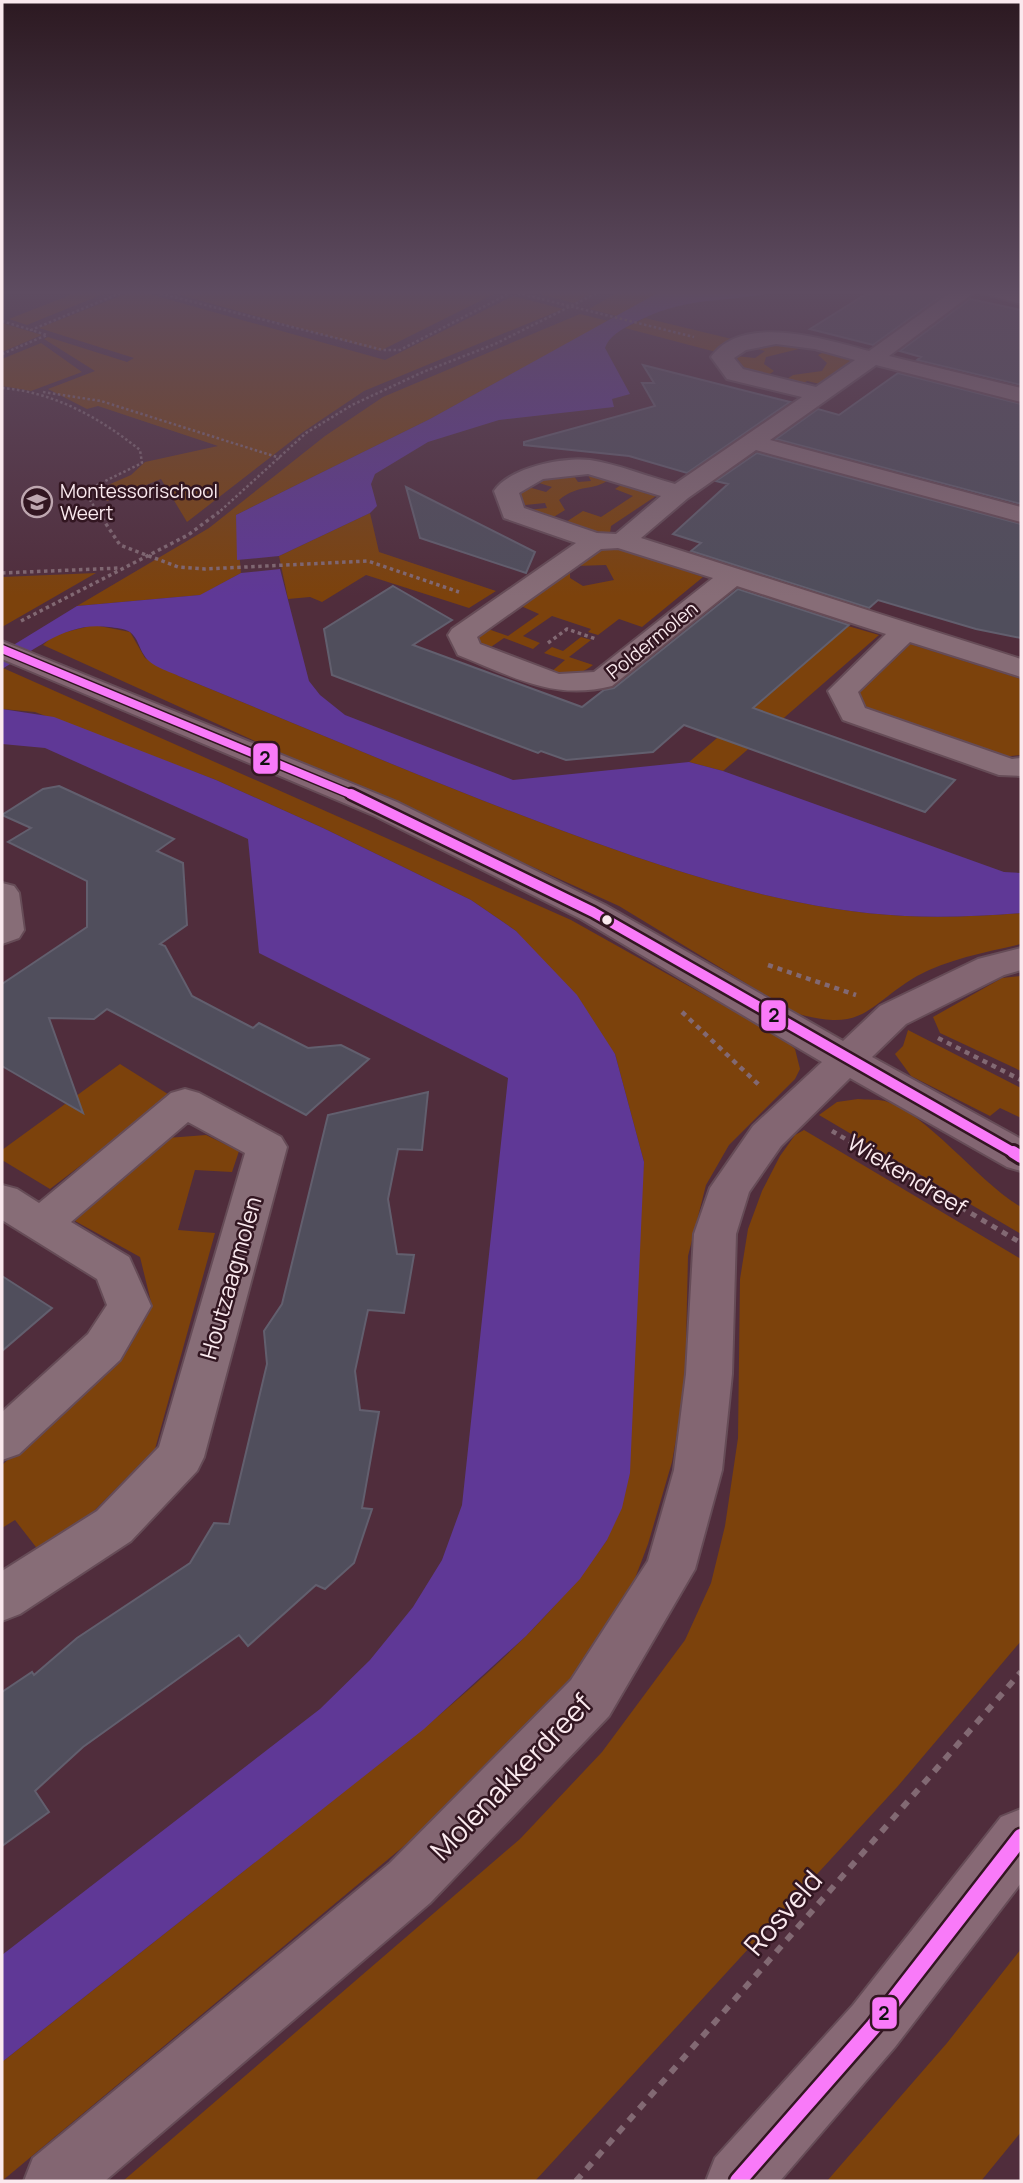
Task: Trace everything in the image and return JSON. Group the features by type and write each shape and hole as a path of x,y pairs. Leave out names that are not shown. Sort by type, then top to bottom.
{"main road":[{"path":"738,2181 874,2026 1021,1837"}],"street":[{"path":"807,392 820,395"},
{"path":"623,541 679,493 824,392"},
{"path":"753,442 1021,515"},
{"name":"Poldermolen","path":"679,493 589,467 537,472 506,491 513,513 594,541 623,541 730,578 1021,668"},
{"name":"Poldermolen","path":"594,541 462,635 468,649 556,683 602,680 730,578"},
{"path":"904,632 843,691 852,714 1010,768 1021,766"},
{"path":"8,637 48,669 386,809 593,912 1021,1157"},
{"path":"2,893 6,930 2,933"},
{"name":"Molenakkerdreef","path":"55,2181 410,1883 590,1698 670,1569 698,1470 709,1374 715,1234 730,1188 766,1136 893,1015 991,967 1021,959"},
{"name":"Houtzaagmolen","path":"2,1598 114,1527 180,1457 267,1147 185,1103 42,1223"},
{"path":"2,1200 114,1269 129,1306 104,1346 2,1440"}],"path":[{"path":"40,392 121,434 140,450 142,463 91,488 90,500 120,545 178,567 224,568 368,561 501,607"},
{"path":"44,392 101,401 281,458"},
{"path":"8,637 122,568 188,535 234,501 306,433 352,405 380,392"},
{"path":"2,573 122,568"},
{"path":"893,1015 1021,1080"},
{"name":"Wiekendreef","path":"794,1108 1021,1243"},
{"name":"Rosveld","path":"576,2181 1021,1672"}],"shaded area":[{"path":"54,392 363,392 303,432 187,522 161,479 107,501 103,494 108,485 131,475 145,462 218,446 98,406 87,409"},
{"path":"395,392 479,392 236,515 241,573 201,595 77,606 209,528 325,436 383,397"},
{"path":"479,392 629,392 630,394 612,399 614,407 499,420 428,442 375,474 371,484 377,506 370,513 279,556 237,560 236,515"},
{"path":"586,471 610,479 566,495 559,500 565,510 552,518 527,510 547,508 545,503 525,505 519,492 528,487 546,492 552,487 536,482 543,475 572,473 578,482 591,481"},
{"path":"624,483 647,490 644,493 656,496 611,526 610,533 597,532 566,522 583,511 601,517 633,496 615,489"},
{"path":"370,513 379,552 496,591 469,608 366,575 322,602 310,597 288,599 279,556"},
{"path":"615,547 703,577 642,627 619,619 598,635 588,632 591,629 552,616 523,636 540,643 533,649 504,638 488,649 482,647 476,636 488,629 508,636 539,614 521,606 570,571 570,578 583,586 614,580 606,565 576,566 596,550"},
{"path":"280,569 309,681 320,695 345,715 513,780 689,762 723,771 1004,872 1021,873 1021,913 934,917 860,912 772,897 685,873 510,811 166,671 147,659 133,634 123,629 93,626 65,632 2,669 2,652 77,606 200,595 241,573"},
{"path":"96,573 2,627 2,577"},
{"path":"94,625 130,632 145,658 181,677 463,793 642,859 729,886 816,906 934,917 1021,913 1021,944 929,970 863,1014 851,1018 836,1020 795,1013 619,906 43,645 54,635"},
{"path":"848,626 879,635 723,771 689,762"},
{"path":"581,637 591,640 569,657 593,665 573,674 551,672 565,660 544,653 552,647 563,651"},
{"path":"910,644 1021,679 1021,755 1002,757 861,710 852,698"},
{"path":"3,668 571,920 785,1040 795,1049 800,1069 795,1079 729,1145 706,1185 688,1256 685,1388 672,1462 648,1544 626,1602 587,1665 440,1816 2,2181 2,2062 393,1753 471,1688 543,1618 577,1580 607,1540 644,1162 615,1054 516,931 471,900 323,828 216,780 35,712 2,709"},
{"path":"2,709 54,717 216,780 323,828 471,900 516,931 577,995 615,1054 644,1162 630,1473 622,1508 607,1540 580,1579 526,1636 424,1729 2,2062 2,1955 320,1709 370,1660 413,1607 442,1560 462,1505 508,1078 259,953 248,839 45,748 2,744"},
{"path":"1021,976 1021,1071 940,1033 933,1017 1002,978"},
{"path":"908,1030 1021,1088 1021,1118 1000,1108 990,1116 911,1076 895,1054 903,1046"},
{"path":"120,1064 171,1096 50,1189 2,1160 2,1150"},
{"path":"858,1099 885,1101 901,1108 935,1133 1004,1196 1021,1207 1021,1234 819,1115 837,1102"},
{"path":"804,1130 1021,1259 1021,1641 898,1786 535,2181 123,2181 520,1839 602,1752 685,1640 711,1583 725,1526 738,1438 740,1279 748,1229 762,1191 780,1156 795,1135"},
{"path":"206,1135 239,1151 232,1172 195,1170 178,1230 215,1233 155,1449 92,1513 39,1551 15,1520 2,1528 2,1465 128,1350 152,1306 140,1257 75,1221 167,1138"},
{"path":"1021,1949 1021,2132 981,2181 827,2181 947,2043"}],"building":[{"path":"647,392 750,392 790,402 687,473 629,456 524,445 524,442 655,406"},
{"path":"871,392 973,392 1021,404 1021,504 776,439 818,409 839,415"},
{"path":"757,453 1021,524 1021,638 976,629 878,600 869,608 691,551 701,543 673,534 728,484 716,481"},
{"path":"406,487 535,552 526,573 420,538"},
{"path":"393,586 452,620 413,645 582,707 604,690 614,688 738,589 849,625 753,708 955,780 925,812 684,725 653,752 566,760 541,751 538,753 332,675 324,629"},
{"path":"59,786 174,839 157,851 183,863 187,925 160,944 165,946 192,996 253,1028 259,1023 308,1048 341,1045 369,1059 306,1115 107,1009 94,1019 49,1018 83,1113 2,1066 2,984 87,927 87,881 8,842 31,828 2,815 43,789"},
{"path":"428,1092 422,1150 398,1149 388,1199 397,1254 414,1255 404,1313 368,1310 355,1371 360,1410 379,1412 362,1508 372,1509 354,1563 325,1589 316,1585 248,1646 239,1635 83,1747 35,1791 49,1812 2,1846 2,1692 32,1672 34,1675 77,1638 190,1563 214,1523 229,1524 267,1364 264,1331 282,1304 328,1115"},
{"path":"2,1276 52,1308 2,1351"}],"transit line":[{"name":"2","path":"2,649 386,809 593,912 1021,1157"},
{"name":"2","path":"738,2181 874,2026 1021,1837"}],"place":[{"name":"Montessorischool Weert","path":"37,502"}]}
